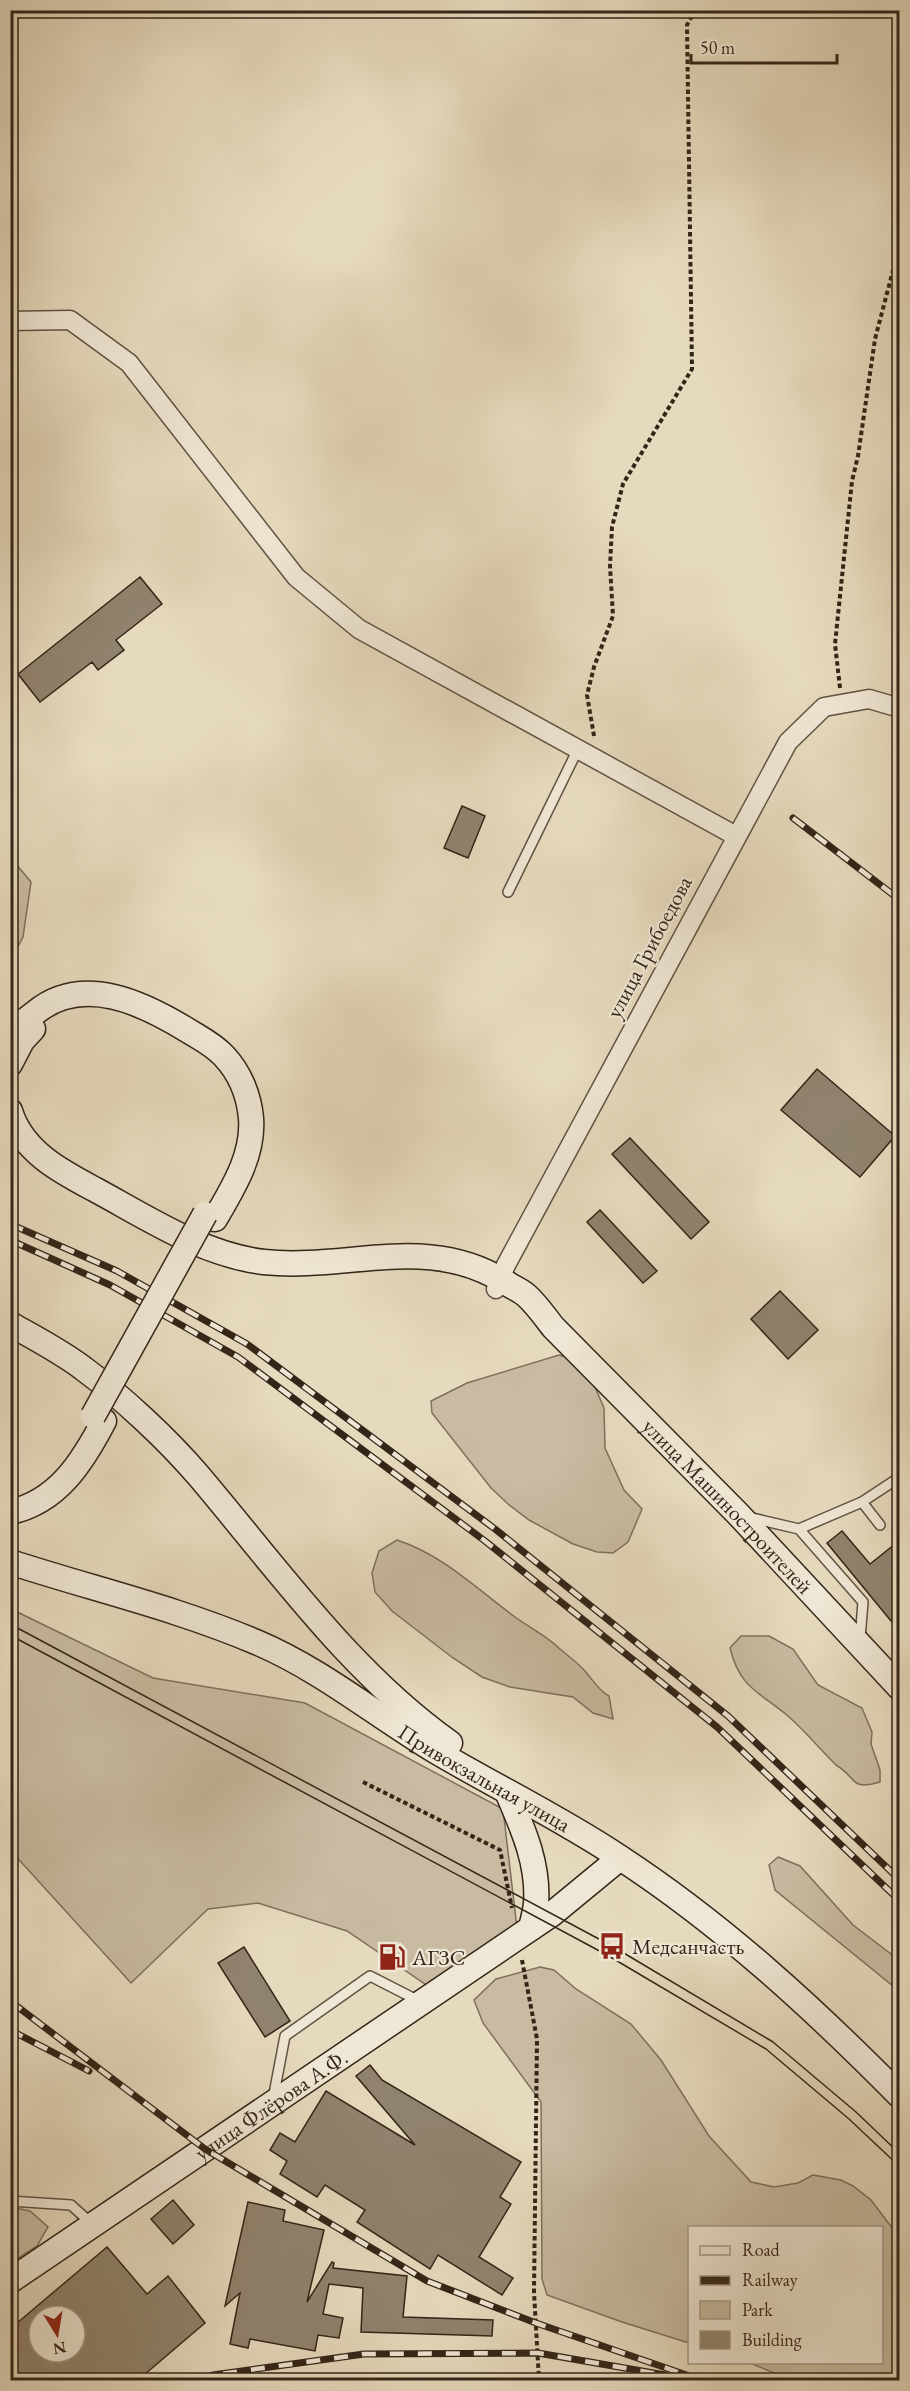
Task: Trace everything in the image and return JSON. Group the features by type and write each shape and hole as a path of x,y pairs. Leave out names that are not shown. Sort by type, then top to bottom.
{"main road":[{"path":"10,1038 24,1021 41,1008 72,996 93,994 128,1000 171,1020 213,1046 226,1058 241,1082 246,1093 251,1119 249,1150 234,1185 210,1217"},
{"path":"10,1064 22,1041 47,1017 74,1007 93,1005 124,1011 165,1030 206,1055 217,1065 231,1087 239,1120 235,1153 210,1217 99,1419 89,1449 64,1483 39,1501 10,1512"},
{"path":"10,1111 27,1143 48,1162 174,1232 213,1250 230,1256 264,1262 295,1263 414,1255 442,1257 470,1264 498,1284"},
{"path":"10,1140 31,1163 62,1185 168,1242 228,1267 263,1273 295,1275 414,1267 440,1269 498,1284"},
{"name":"улица Машиностроителей","path":"498,1284 554,1328 738,1514 900,1688"},
{"path":"10,1323 84,1369 142,1419 196,1474 255,1546 343,1646 397,1701 439,1735 560,1821"},
{"path":"10,1500 33,1491 55,1474 99,1419"},
{"name":"Привокзальная улица","path":"10,1562 160,1605 259,1643 346,1690 429,1747 508,1794 560,1821 620,1858 697,1911 758,1961 836,2032 900,2096"},
{"path":"508,1794 529,1844 535,1875 536,1905 525,1932"},
{"name":"улица Флёрова А.Ф.","path":"10,2281 552,1914 620,1858"}],"street":[{"path":"10,321 70,320 129,363 296,577 358,629 577,751 736,836"},
{"name":"улица Грибоедова","path":"498,1284 788,742 824,707 869,699 900,708"}],"lane":[{"path":"508,892 577,751"},
{"path":"799,1529 862,1502 900,1477"},
{"path":"862,1502 880,1525"},
{"path":"738,1514 799,1529 863,1602 860,1644"},
{"path":"272,2104 285,2036 370,1976 421,2002"},
{"path":"10,2201 71,2205 93,2225"}],"path":[{"path":"611,769 592,732 587,695 594,667 613,616 610,566 612,527 623,484 692,369 687,25 695,10"},
{"path":"842,704 835,644 852,481 858,456 875,339 900,244"},
{"path":"363,1782 500,1850 525,1932 537,2039 534,2292 539,2380"}],"green space":[{"path":"11,858 31,882 23,937 11,960"},
{"path":"559,1355 573,1359 595,1387 604,1408 605,1448 624,1490 642,1509 628,1542 613,1553 597,1552 573,1544 529,1520 508,1504 491,1488 432,1413 431,1401 467,1383"},
{"path":"397,1540 430,1554 555,1644 609,1696 613,1719 593,1713 573,1697 510,1687 482,1677 453,1658 392,1611 375,1592 372,1573 379,1551"},
{"path":"11,1609 153,1678 305,1703 503,1809 517,1928 428,1986 347,1931 258,1903 208,1909 131,1983 11,1851"},
{"path":"741,1636 769,1636 793,1649 818,1685 862,1708 872,1732 871,1744 880,1770 880,1782 863,1785 855,1782 795,1723 745,1681 734,1662 730,1648"},
{"path":"778,1857 800,1866 853,1925 899,1960 899,1991 775,1890 769,1865"},
{"path":"540,1967 554,1970 576,1989 631,2024 661,2060 709,2136 751,2182 774,2187 798,2183 813,2175 841,2180 871,2200 899,2237 899,2380 791,2380 752,2364 883,2364 883,2226 688,2226 688,2343 547,2295 542,2279 541,2102 483,2023 474,2000 496,1979"},
{"path":"11,2207 30,2211 48,2227 37,2246 11,2263"},
{"path":"402,2376 402,2380 329,2380"}],"building":[{"path":"140,577 162,604 116,640 124,650 98,670 92,662 40,702 18,674"},
{"path":"462,806 485,816 468,858 444,848"},
{"path":"817,1069 895,1136 860,1177 781,1110"},
{"path":"630,1138 709,1222 691,1239 612,1154"},
{"path":"600,1210 657,1271 643,1283 587,1222"},
{"path":"780,1291 818,1330 788,1359 751,1319"},
{"path":"842,1531 870,1564 900,1540 900,1632 827,1543"},
{"path":"244,1947 290,2021 265,2037 218,1963"},
{"path":"370,2065 382,2080 521,2162 500,2197 511,2204 479,2257 513,2278 502,2295 438,2255 430,2269 357,2222 365,2210 325,2185 317,2197 280,2174 287,2161 270,2150 280,2133 295,2142 326,2091 415,2145 356,2076"},
{"path":"173,2200 194,2225 173,2244 151,2219"},
{"path":"248,2202 285,2210 283,2221 324,2230 307,2302 332,2262 334,2263 333,2268 407,2276 403,2317 493,2320 492,2336 361,2332 363,2288 329,2284 323,2314 343,2318 339,2338 318,2335 315,2351 250,2339 248,2348 230,2344 240,2293 225,2306"},
{"path":"107,2247 147,2294 168,2276 205,2323 138,2380 10,2380 10,2329 27,2315 27,2364 87,2364 87,2304 40,2304"}],"tram line":[{"path":"10,1624 612,1946 773,2042 856,2112 900,2154"},
{"path":"10,1635 607,1955 766,2049 849,2119 900,2167"}],"railway":[{"path":"793,818 900,900"},
{"path":"10,1224 117,1271 247,1344 495,1529 728,1716 900,1880"},
{"path":"10,1240 110,1285 238,1357 485,1541 717,1727 900,1901"},
{"path":"10,2001 205,2149 427,2281 536,2323 701,2380"},
{"path":"10,2030 89,2071"},
{"path":"196,2380 213,2375 364,2354 538,2353 665,2375"}],"place":[{"name":"Медсанчасть","path":"612,1946"},
{"name":"АГЗС","path":"392,1957"}]}
